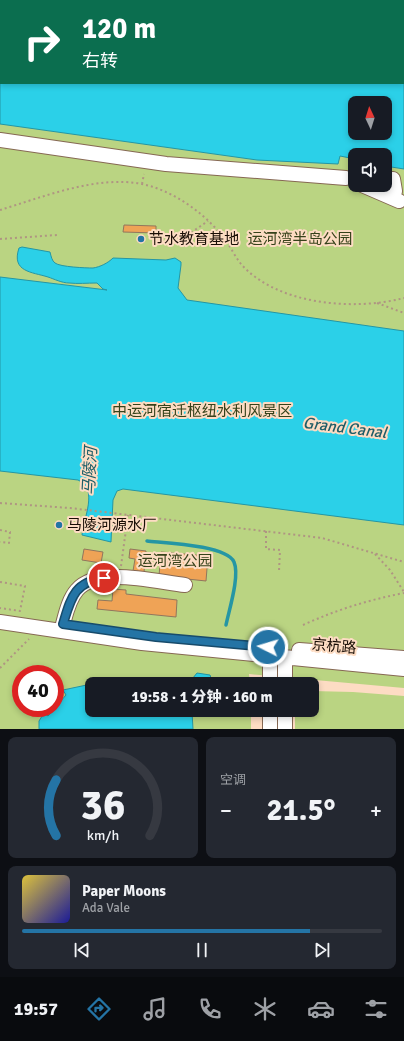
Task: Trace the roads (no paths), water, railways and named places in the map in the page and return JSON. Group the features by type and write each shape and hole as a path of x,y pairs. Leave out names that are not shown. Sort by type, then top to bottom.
{"street":[{"path":"0,140 166,164 348,179"},
{"path":"378,192 396,200 394,179"},
{"path":"63,624 76,591 83,584 92,580 120,577 185,585"},
{"name":"京杭路","path":"0,614 277,654 404,669"},
{"name":"京杭路","path":"0,622 142,643 277,654 404,658"},
{"path":"272,677 277,654"},
{"path":"277,654 283,677"},
{"path":"270,717 270,729"},
{"path":"285,717 285,729"}],"water":[{"path":"0,84 404,84 404,169 392,167 392,148 348,148 348,158 340,156 338,164 257,160 0,124"},
{"name":"Grand Canal","path":"22,247 50,252 52,260 55,263 79,267 93,268 101,266 113,258 166,260 175,258 181,262 178,288 187,300 404,331 404,525 123,489 117,491 113,500 111,542 82,535 89,497 88,490 84,484 78,480 0,471 0,277 107,290 103,289 97,283 64,282 24,270 18,262 17,256 19,248"},
{"path":"197,673 210,675 211,677 194,677"},
{"path":"85,685 85,717 192,717 193,729 39,729 39,721 42,717 64,717 64,697 66,695 64,690"}],"waterway":[{"name":"马陵河","path":"147,541 208,548 229,556 234,562 236,576 226,625"}],"place":[{"name":"节水教育基地","path":"141,239"},
{"name":"马陵河源水厂","path":"59,525"}],"park label":[{"name":"运河湾半岛公园","path":"300,239"},
{"name":"中运河宿迁枢纽水利风景区","path":"202,411"},
{"name":"运河湾公园","path":"175,561"}]}
